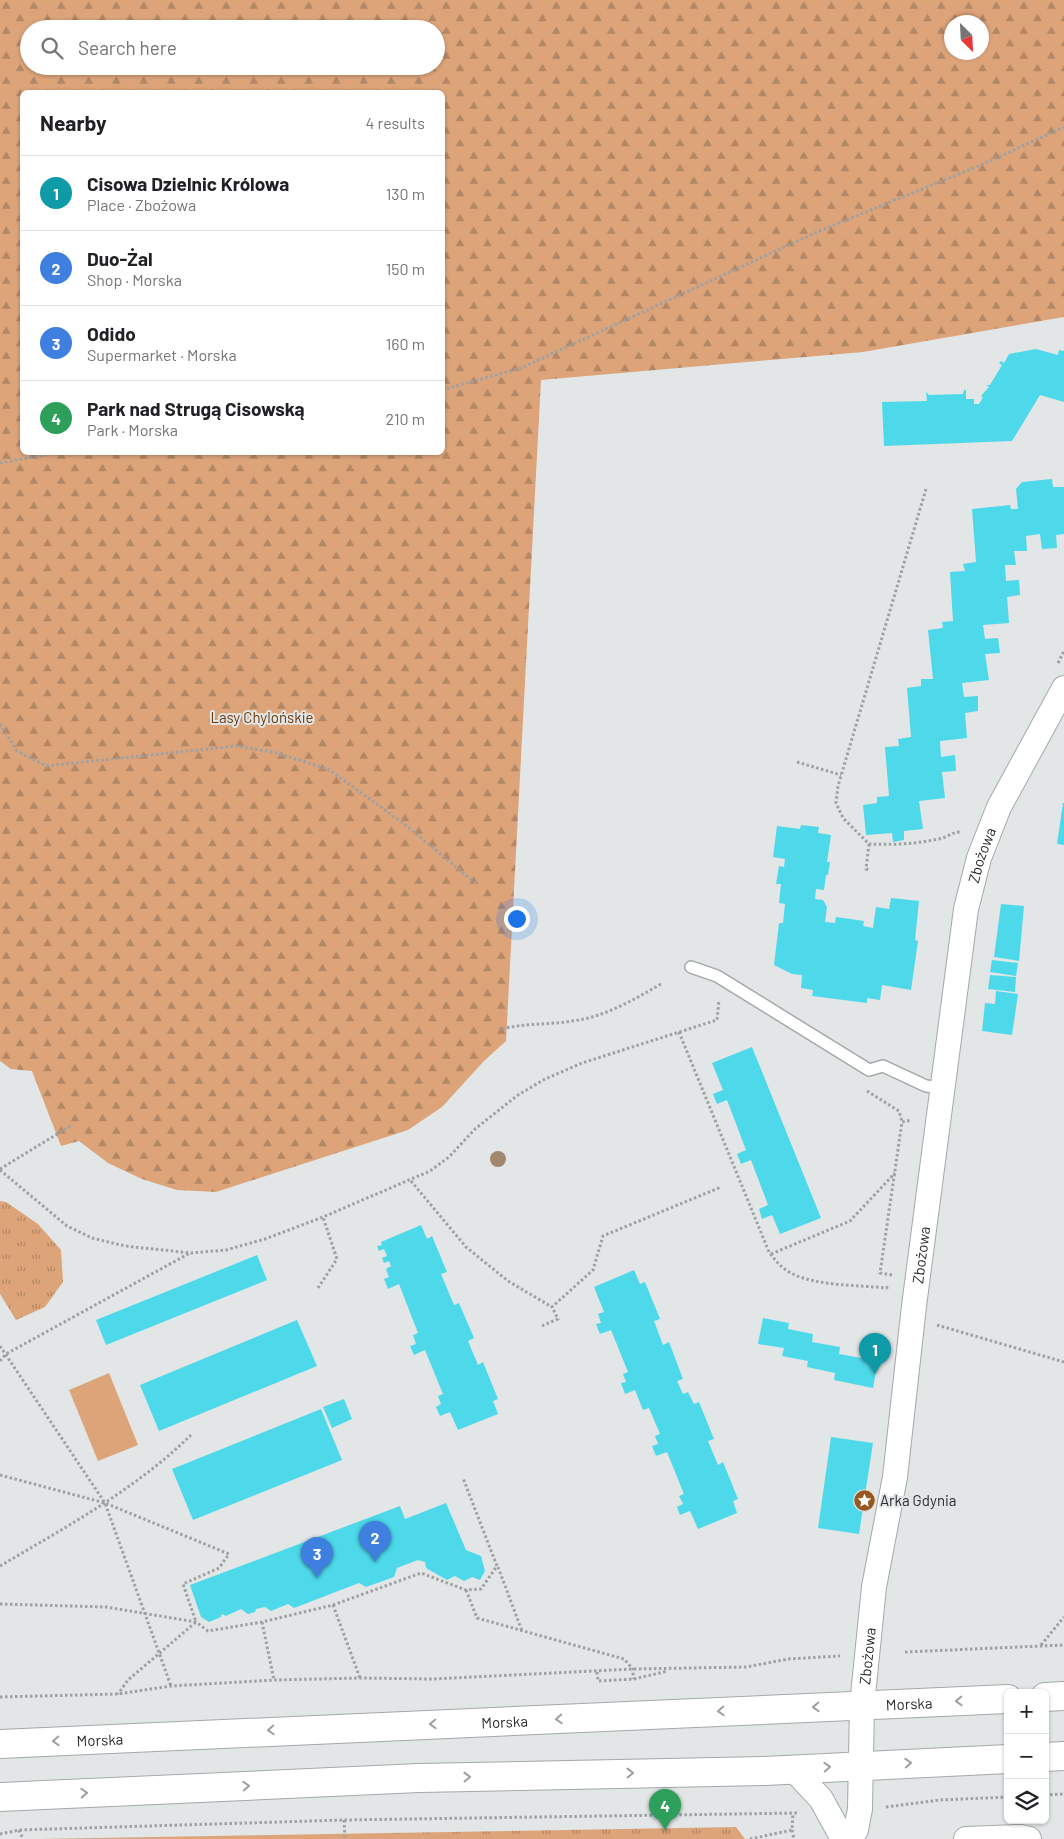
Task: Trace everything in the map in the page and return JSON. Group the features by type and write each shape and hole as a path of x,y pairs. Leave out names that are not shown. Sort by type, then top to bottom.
{"main road":[{"path":"1049,1697 1064,1696"},
{"name":"Morska","path":"0,1744 1004,1698"},
{"path":"1049,1757 1064,1756"},
{"path":"0,1796 419,1778 793,1769 1004,1759"}],"street":[{"name":"Zbożowa","path":"849,1839 856,1830 860,1809 859,1766 862,1705 874,1587 896,1477 913,1318 966,909 979,858 999,807 1064,688"},
{"path":"793,1769 821,1799 843,1839"},
{"path":"966,1839 1020,1837 1029,1839"}],"lane":[{"path":"691,967 717,976 869,1070 883,1066 926,1086 944,1088"}],"path":[{"path":"445,389 521,368 817,232 981,165 1064,127"},
{"path":"0,463 45,455"},
{"path":"926,489 841,775 836,804 843,818 869,844 890,845 941,839 952,832 966,832"},
{"path":"0,724 16,751 46,766 236,746 274,752 328,769 403,823 478,885"},
{"path":"797,762 841,775"},
{"path":"869,844 866,869 870,870"},
{"path":"502,1029 522,1024 573,1021 606,1013 661,984"},
{"path":"72,1125 0,1170 67,1226 92,1238 125,1246 191,1253 226,1250 265,1239 411,1181 430,1171 449,1157 475,1129 518,1094 582,1062 717,1020 720,998"},
{"path":"679,1032 771,1254 779,1266 807,1279 886,1288 894,1284"},
{"path":"869,1070 860,1087 899,1111 902,1122"},
{"path":"771,1254 850,1221 895,1173"},
{"path":"411,1181 466,1246 508,1281 552,1307 558,1319 542,1326"},
{"path":"552,1307 593,1270 603,1236 722,1187"},
{"path":"318,1288 337,1259 323,1217"},
{"path":"0,1361 6,1354 191,1253"},
{"path":"913,1318 1064,1362"},
{"path":"0,1346 105,1503 171,1686"},
{"path":"0,1566 105,1503 175,1451 191,1435"},
{"path":"0,1476 105,1503 229,1554 218,1568 183,1584 196,1622"},
{"path":"463,1478 522,1631"},
{"path":"0,1604 106,1606 196,1622 208,1631 262,1622 333,1605 420,1573 466,1590 481,1589 497,1566"},
{"path":"466,1590 477,1618 624,1659 633,1669 633,1679"},
{"path":"333,1605 360,1678"},
{"path":"1040,1646 1064,1617"},
{"path":"118,1694 128,1680 196,1622"},
{"path":"262,1622 274,1680"},
{"path":"905,1652 1064,1645"},
{"path":"0,1697 118,1694 171,1686 274,1680 432,1679 633,1669 675,1670 746,1667 788,1659 849,1656"},
{"path":"597,1672 598,1681 633,1679 675,1670"},
{"path":"1049,1795 1064,1794"},
{"path":"879,1807 940,1800 1004,1796"},
{"path":"793,1813 792,1830 794,1839"},
{"path":"0,1834 19,1830 344,1820 801,1814"},
{"path":"344,1820 345,1839"},
{"path":"19,1830 23,1839"},
{"path":"750,1839 792,1830"}],"green space":[{"name":"Lasy Chylońskie","path":"0,0 1064,0 1064,317 863,352 541,380 506,1041 484,1061 442,1107 408,1130 216,1192 177,1190 142,1179 108,1163 79,1141 61,1146 32,1071 11,1069 0,1061"},
{"path":"0,1201 6,1202 38,1224 61,1250 63,1282 45,1307 16,1320 0,1294"},
{"path":"109,1373 138,1445 98,1461 69,1390"},
{"path":"736,1827 745,1839 37,1839"}],"building":[{"path":"1036,349 1058,355 1059,350 1064,351 1064,402 1040,395 1012,441 884,446 882,402 927,401 926,392 929,395 963,394 964,390 966,390 966,399 974,399 974,404 979,404 983,397 981,396 989,387 986,385 990,385 1002,365 999,363 1001,361 1004,363 1009,354"},
{"path":"1052,479 1053,487 1064,487 1064,534 1056,535 1057,548 1042,549 1040,534 1026,536 1027,551 1014,551 1016,565 1005,565 1006,581 1019,580 1020,595 1007,597 1009,623 983,625 985,639 998,638 1000,653 985,654 989,680 962,683 964,697 978,696 978,711 965,713 967,738 940,741 941,757 955,755 956,771 942,772 945,798 919,801 923,829 904,831 904,840 893,842 892,833 866,835 863,805 877,803 877,797 889,796 885,747 899,746 898,739 911,737 907,688 921,686 921,679 933,679 928,630 943,628 942,622 953,621 950,572 965,571 963,564 976,562 972,509 1010,505 1011,509 1018,509 1016,489 1022,482"},
{"path":"1064,803 1064,845 1057,844"},
{"path":"801,825 819,827 818,833 831,835 827,862 830,862 828,875 826,875 824,890 816,889 815,899 823,900 827,907 825,922 835,923 836,917 864,921 863,926 873,928 876,907 889,909 891,898 919,901 915,940 918,941 911,990 882,985 880,1000 867,998 867,1003 812,996 813,990 801,988 802,975 792,974 774,965 779,923 783,923 785,904 779,903 781,884 776,884 779,866 784,867 785,859 773,857 777,826 800,829"},
{"path":"1001,904 1024,906 1019,961 994,957"},
{"path":"992,960 1018,963 1016,976 990,972"},
{"path":"990,975 1016,977 1015,992 988,989"},
{"path":"996,991 1018,994 1012,1035 982,1031 985,1003 995,1004"},
{"path":"752,1047 821,1218 780,1234 772,1215 762,1219 759,1209 768,1205 751,1160 741,1164 737,1154 746,1150 727,1100 717,1104 713,1094 723,1090 712,1063"},
{"path":"421,1225 427,1239 432,1236 447,1272 441,1274 454,1305 459,1303 474,1338 468,1341 478,1365 483,1362 498,1399 493,1401 498,1414 458,1430 450,1412 440,1416 436,1407 441,1404 438,1396 443,1394 425,1350 414,1355 410,1346 416,1344 413,1335 418,1333 399,1284 388,1289 384,1279 389,1277 386,1269 391,1266 389,1261 384,1263 382,1258 387,1256 384,1249 379,1251 377,1246 382,1245 381,1242"},
{"path":"257,1255 267,1280 106,1345 96,1320"},
{"path":"634,1270 640,1284 645,1282 660,1319 654,1321 663,1345 669,1342 683,1379 677,1381 683,1394 688,1392 694,1404 699,1402 714,1439 708,1441 718,1465 723,1462 738,1499 733,1501 737,1513 698,1529 690,1511 680,1515 677,1507 683,1504 679,1496 684,1494 667,1452 656,1456 652,1446 658,1444 655,1436 660,1434 649,1408 643,1410 635,1390 625,1394 621,1383 626,1382 623,1374 628,1372 611,1330 600,1334 596,1324 601,1323 598,1314 604,1312 594,1287"},
{"path":"763,1318 789,1323 788,1329 813,1334 812,1342 840,1347 839,1354 878,1361 873,1388 834,1380 835,1373 807,1367 808,1361 782,1356 784,1348 758,1344"},
{"path":"297,1320 317,1366 159,1431 140,1385"},
{"path":"344,1399 352,1419 332,1428 323,1407"},
{"path":"321,1409 342,1460 193,1520 172,1469"},
{"path":"831,1437 873,1443 859,1534 818,1528"},
{"path":"446,1503 466,1550 481,1556 485,1571 480,1580 472,1577 464,1581 455,1576 447,1580 426,1568 425,1562 418,1560 397,1568 394,1577 366,1587 359,1583 294,1608 288,1604 271,1611 265,1607 256,1609 255,1612 248,1614 241,1609 226,1616 222,1614 221,1617 209,1622 201,1617 190,1585 400,1506 405,1519"}],"place":[{"name":"Cisowa Dzielnic Królowa","path":"875,1374"},
{"name":"Arka Gdynia","path":"864,1500"},
{"name":"Duo-Żal","path":"375,1562"},
{"name":"Odido","path":"317,1578"},
{"name":"Park nad Strugą Cisowską","path":"665,1830"}]}
